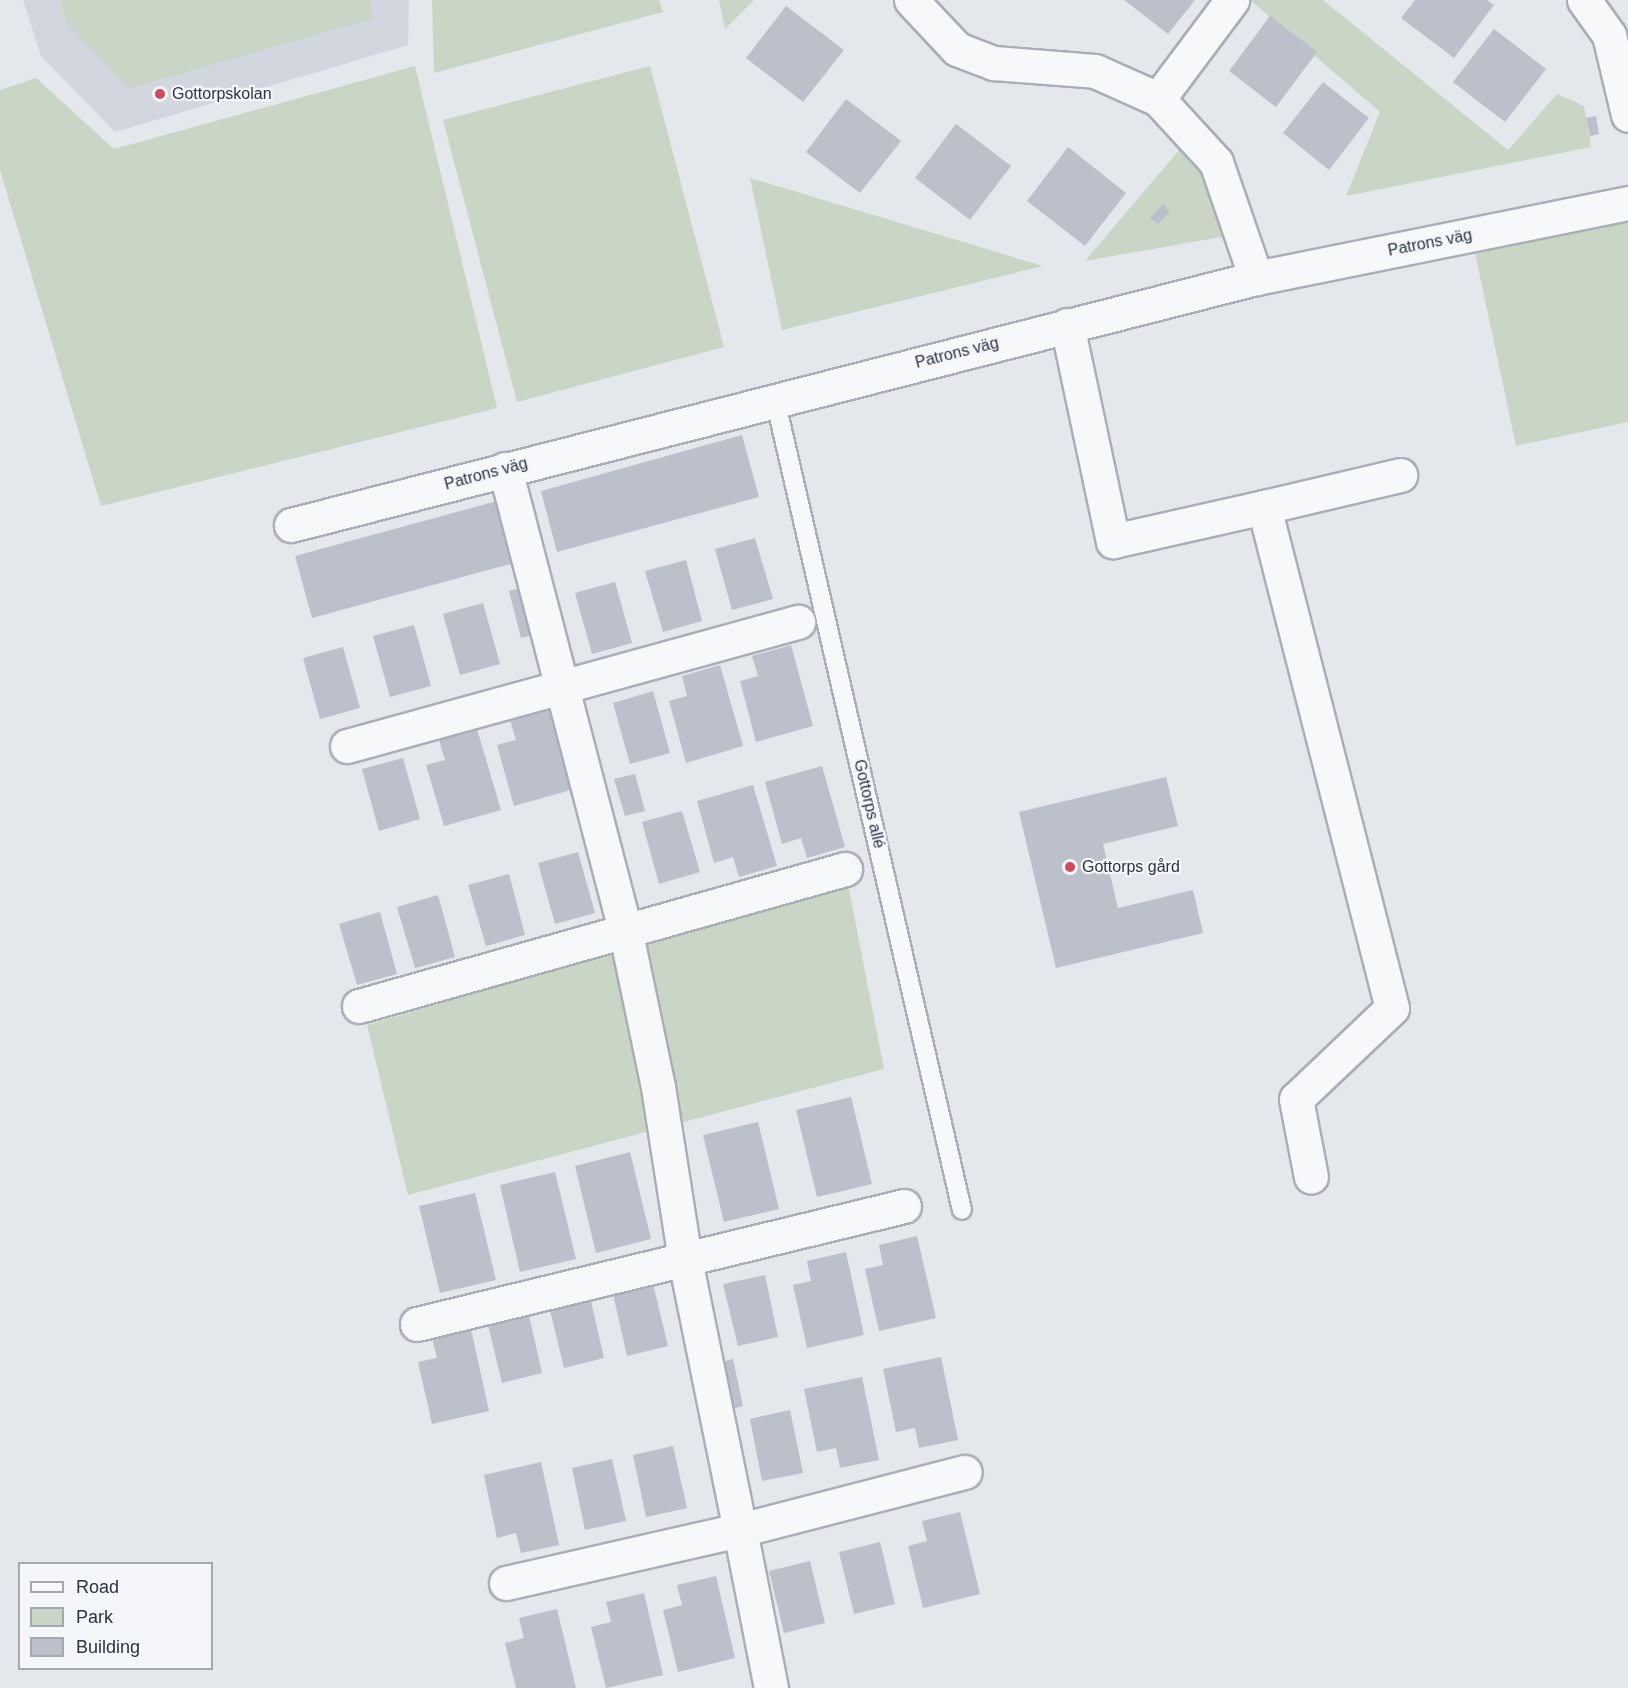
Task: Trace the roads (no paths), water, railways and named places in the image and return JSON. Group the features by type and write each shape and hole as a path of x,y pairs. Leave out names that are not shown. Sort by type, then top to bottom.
{"street":[{"path":"911,0 957,49 994,63 1095,71 1158,99 1216,162 1256,278"},
{"path":"1158,99 1232,0"},
{"path":"1584,0 1609,35 1628,115"},
{"name":"Patrons väg","path":"291,525 775,399 1256,278 1628,203"},
{"path":"1067,325 1113,541 1400,475"},
{"path":"505,469 624,929 658,1087 685,1260 771,1688"},
{"path":"1264,507 1392,1008 1296,1099 1311,1177"},
{"path":"347,746 798,622"},
{"path":"359,1006 624,929 845,869"},
{"path":"417,1324 904,1206"},
{"path":"506,1583 741,1530 965,1472"}],"lane":[{"name":"Gottorps allé","path":"775,399 962,1210"}],"place":[{"name":"Gottorpskolan","path":"160,94"},
{"name":"Gottorps gård","path":"1070,867"}]}
